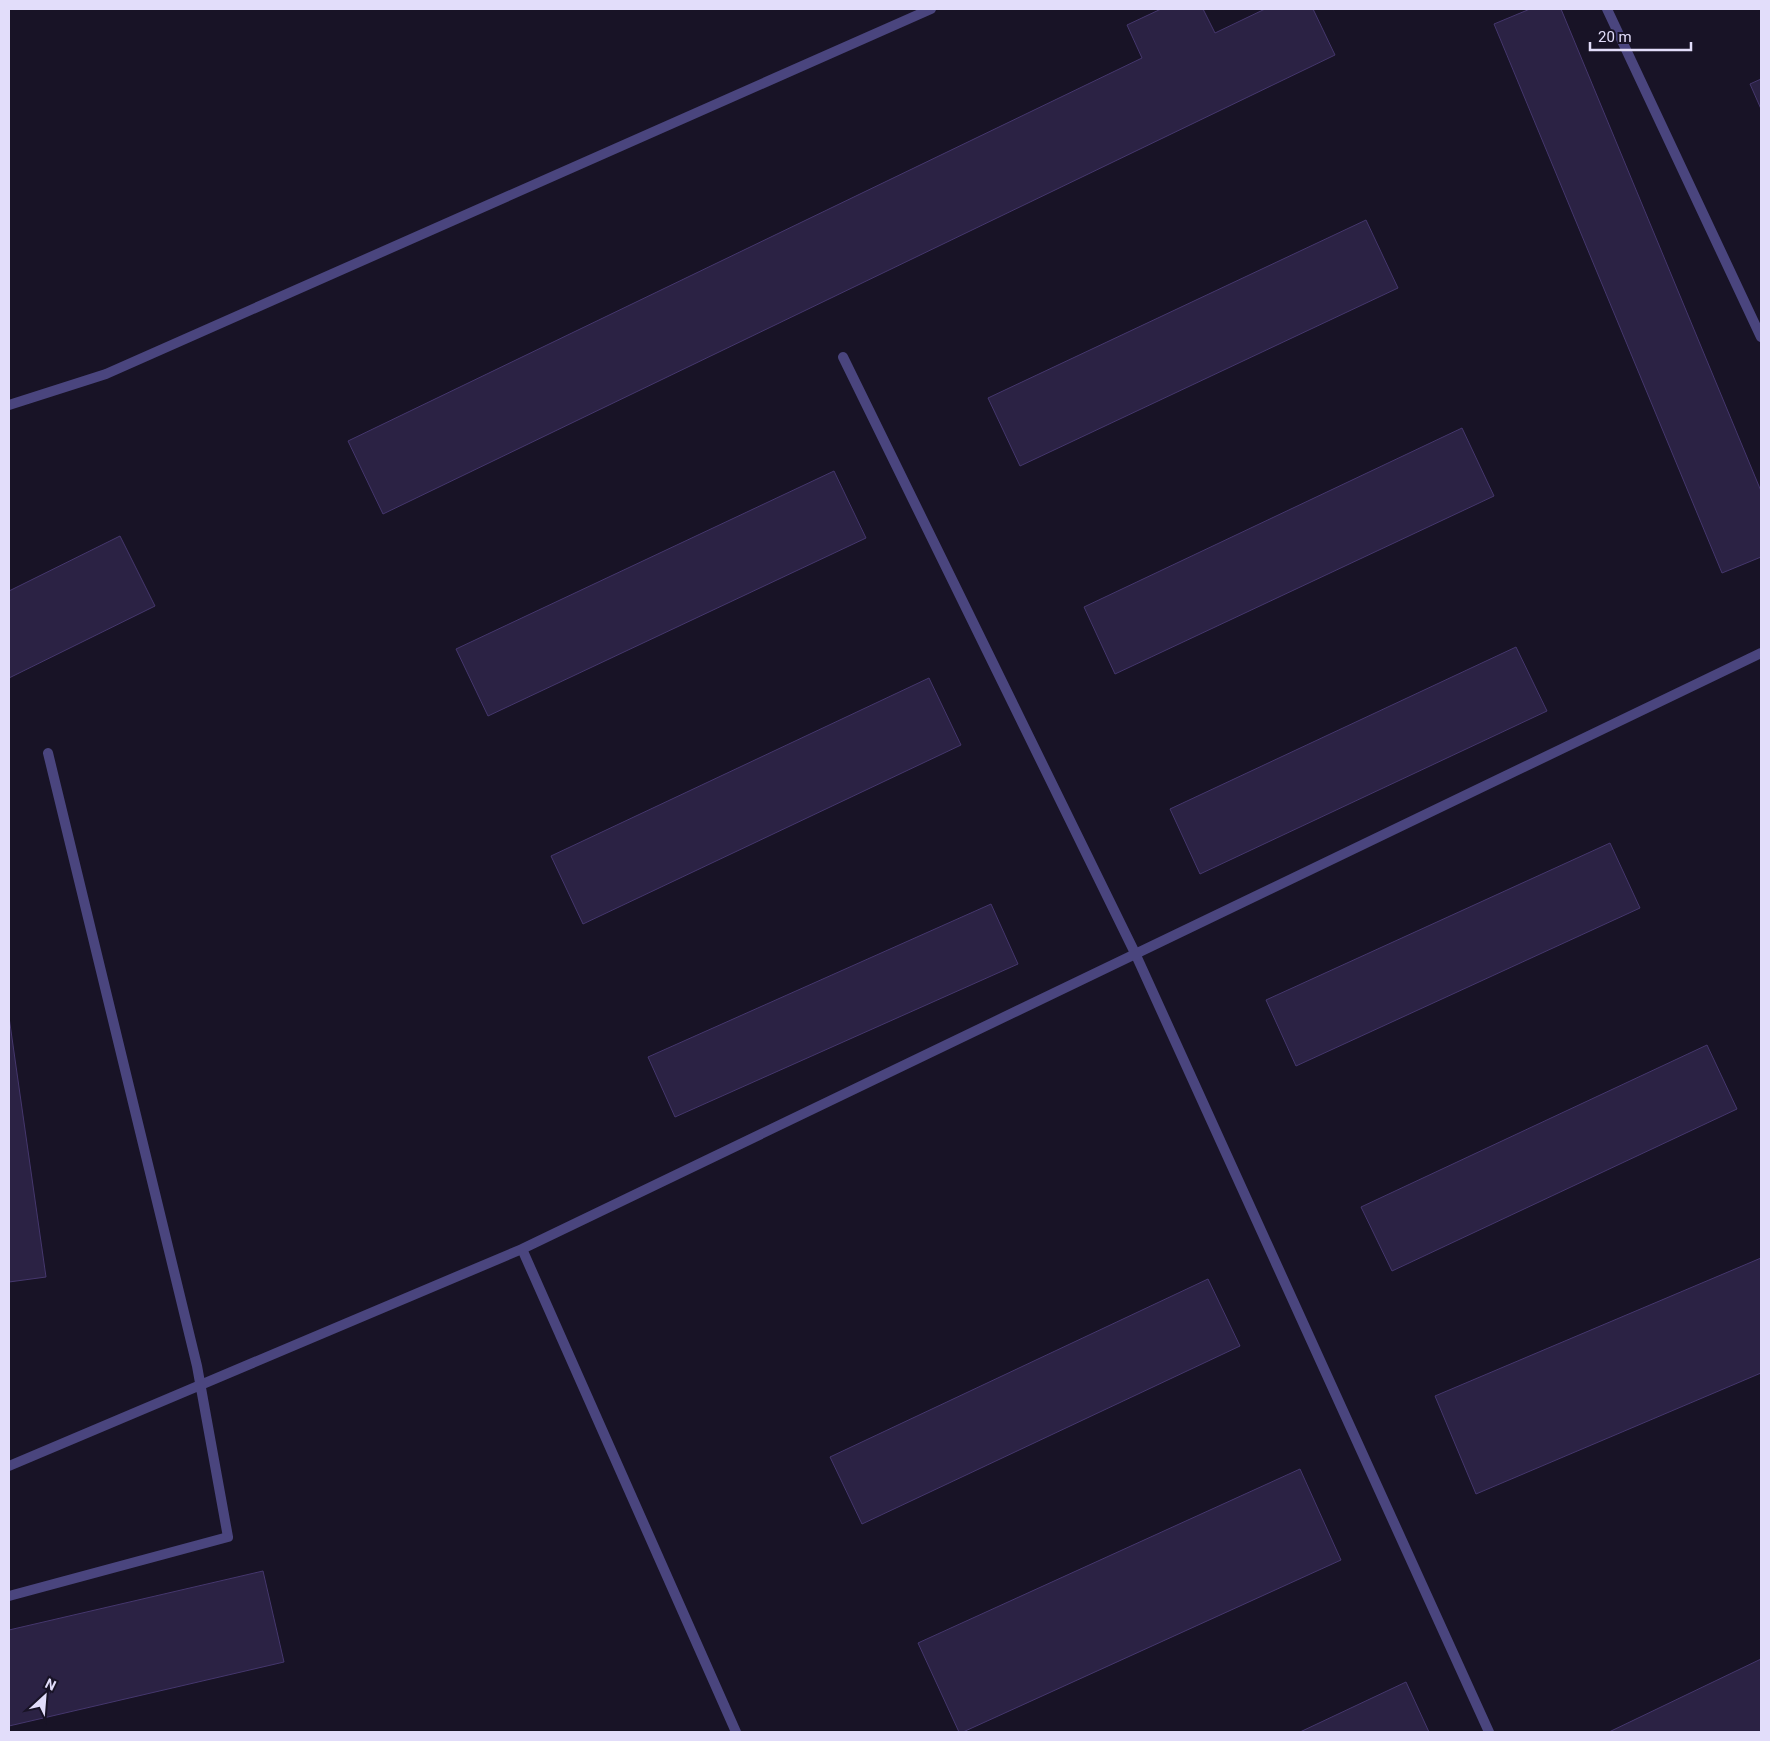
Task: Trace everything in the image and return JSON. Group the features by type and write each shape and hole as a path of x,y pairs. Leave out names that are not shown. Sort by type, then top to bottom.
{"lane":[{"path":"9,405 106,374 932,9"},
{"path":"1607,9 1761,337"},
{"path":"843,357 1135,954 1489,1732"},
{"path":"9,1466 522,1248 1761,652"},
{"path":"9,1596 228,1537 197,1366 48,753"},
{"path":"522,1248 736,1732"}],"building":[{"path":"1161,9 1203,9 1215,33 1265,9 1313,9 1335,55 383,514 348,441 1142,58 1127,25"},
{"path":"1530,9 1561,9 1761,491 1761,557 1722,573 1494,24"},
{"path":"1761,79 1761,109 1750,84"},
{"path":"1366,220 1398,288 1020,466 988,398"},
{"path":"1462,428 1494,496 1115,674 1084,607"},
{"path":"834,471 866,538 488,716 456,649"},
{"path":"120,536 155,606 9,678 9,591"},
{"path":"1516,647 1547,711 1200,874 1170,809"},
{"path":"929,678 961,745 583,924 551,856"},
{"path":"1610,843 1640,908 1296,1066 1266,1000"},
{"path":"991,904 1018,964 675,1117 648,1057"},
{"path":"9,1017 46,1277 9,1282"},
{"path":"1707,1045 1737,1109 1392,1271 1361,1207"},
{"path":"1761,1258 1761,1373 1476,1494 1435,1396"},
{"path":"1208,1279 1240,1346 862,1524 830,1457"},
{"path":"1300,1469 1341,1560 963,1732 959,1732 918,1643"},
{"path":"263,1571 284,1662 9,1726 9,1630"},
{"path":"1761,1659 1761,1732 1609,1732"},
{"path":"1406,1682 1429,1732 1300,1732"}]}
